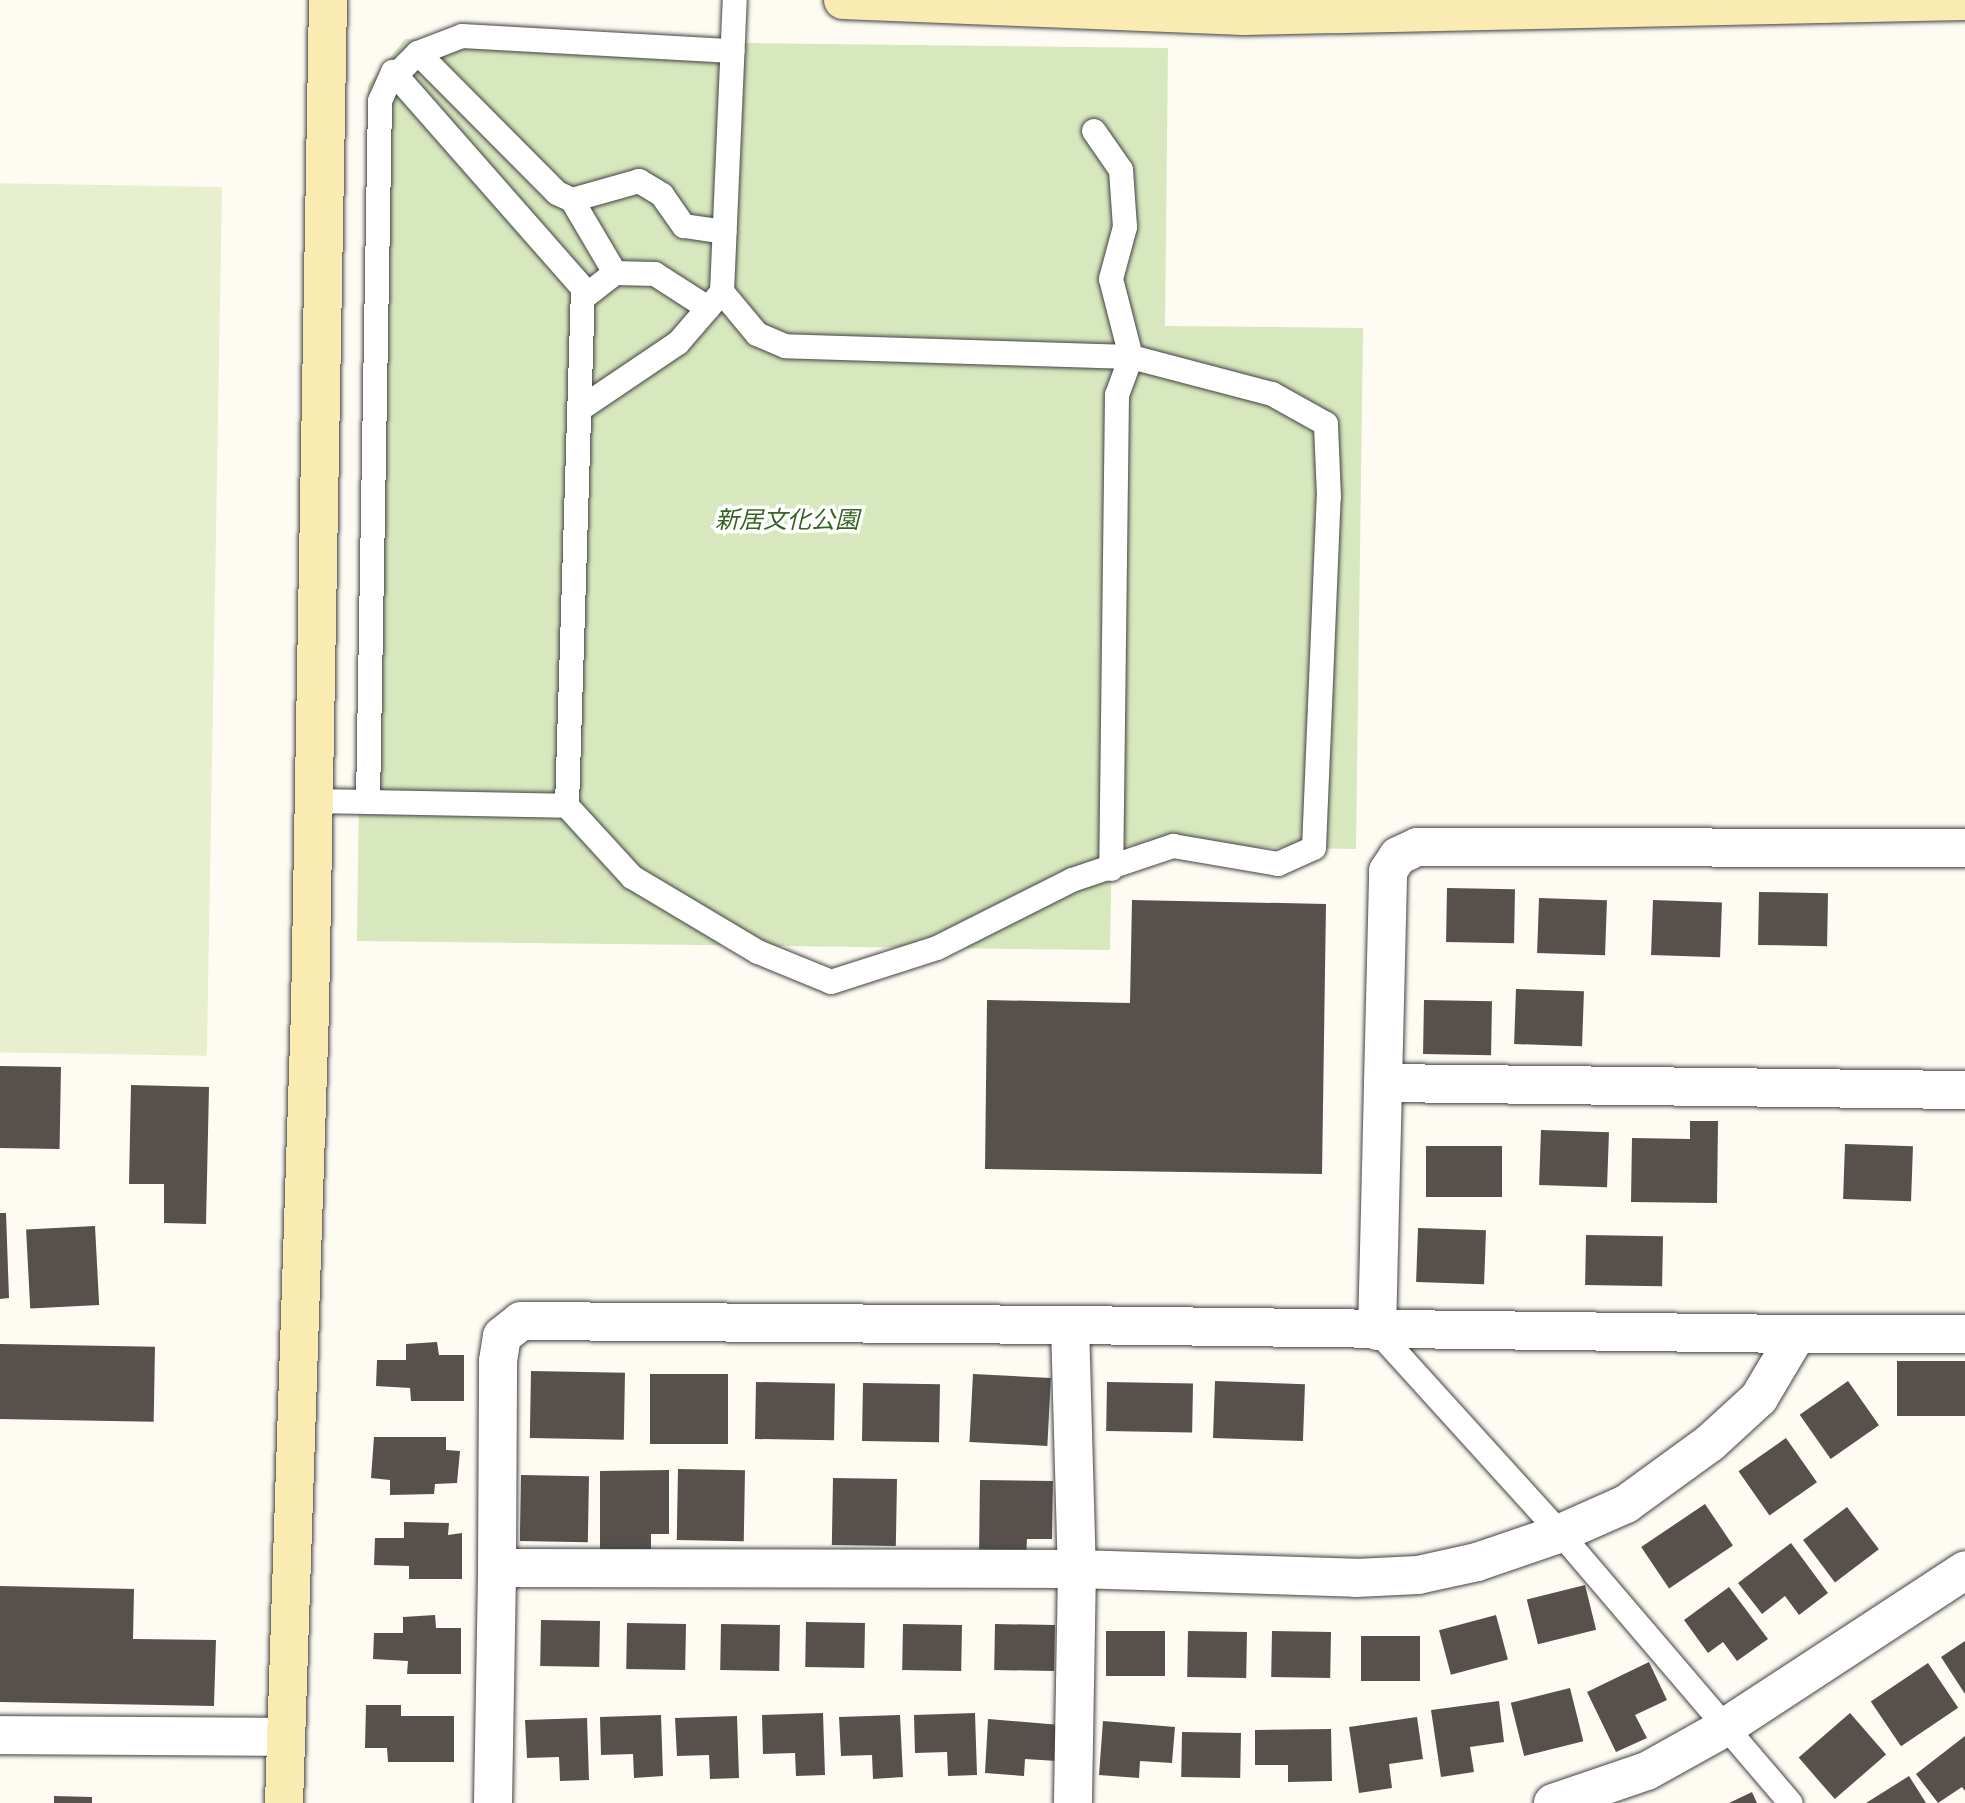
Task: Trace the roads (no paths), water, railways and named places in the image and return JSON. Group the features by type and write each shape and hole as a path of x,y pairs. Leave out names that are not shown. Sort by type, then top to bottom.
{"street":[{"path":"284,1803 310,1025 328,0"},
{"path":"843,0 1244,16 1603,4 1965,1"},
{"path":"1377,1331 1388,871 1398,856 1417,848 1965,848"},
{"path":"1383,1083 1965,1090"},
{"path":"493,1803 498,1361 502,1336 521,1321 1070,1325 1377,1331 1965,1334"},
{"path":"1070,1325 1077,1569 1073,1803"},
{"path":"497,1568 1077,1569 1356,1578 1418,1574 1477,1562 1560,1533 1626,1504 1710,1443 1759,1398 1797,1334"},
{"path":"1553,1803 1647,1771 1724,1727 1965,1570"},
{"path":"0,1735 285,1737"}],"lane":[{"path":"580,409 678,343 715,300 725,232 736,0"},
{"path":"396,75 418,53 462,36 733,51"},
{"path":"418,53 557,194 572,200 639,181 662,195 684,226 725,232"},
{"path":"368,802 380,101 393,72 583,288 568,806 632,877 758,952 831,982 937,948 1072,880 1173,846 1278,864 1314,848 1329,498 1326,424 1272,394 1131,357 785,346 757,334 715,300 655,274 615,273 583,298"},
{"path":"1094,131 1121,170 1125,227 1111,279 1131,357 1118,395 1111,869"},
{"path":"572,200 615,273"},
{"path":"314,801 568,806"},
{"path":"1377,1331 1560,1533 1791,1803"}],"park label":[{"name":"新居文化公園","path":"787,520"}]}
